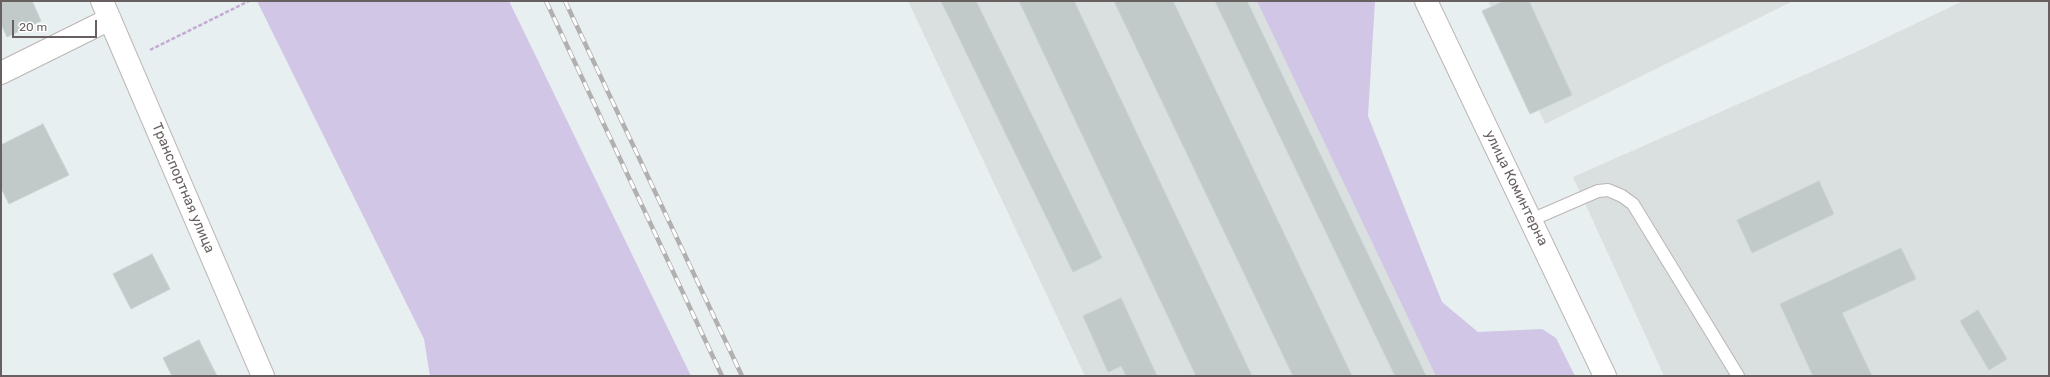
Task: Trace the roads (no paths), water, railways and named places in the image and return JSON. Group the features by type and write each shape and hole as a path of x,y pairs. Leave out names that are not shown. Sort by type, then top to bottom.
{"street":[{"name":"улица Коминтерна","path":"1426,1 1532,220 1605,376"},
{"name":"Транспортная улица","path":"106,10 263,376"},
{"path":"1,73 106,10"}],"lane":[{"path":"1532,220 1598,191 1608,190 1622,196 1633,204 1738,376"}],"railway":[{"path":"546,1 722,376"},
{"path":"565,1 742,376"}]}
